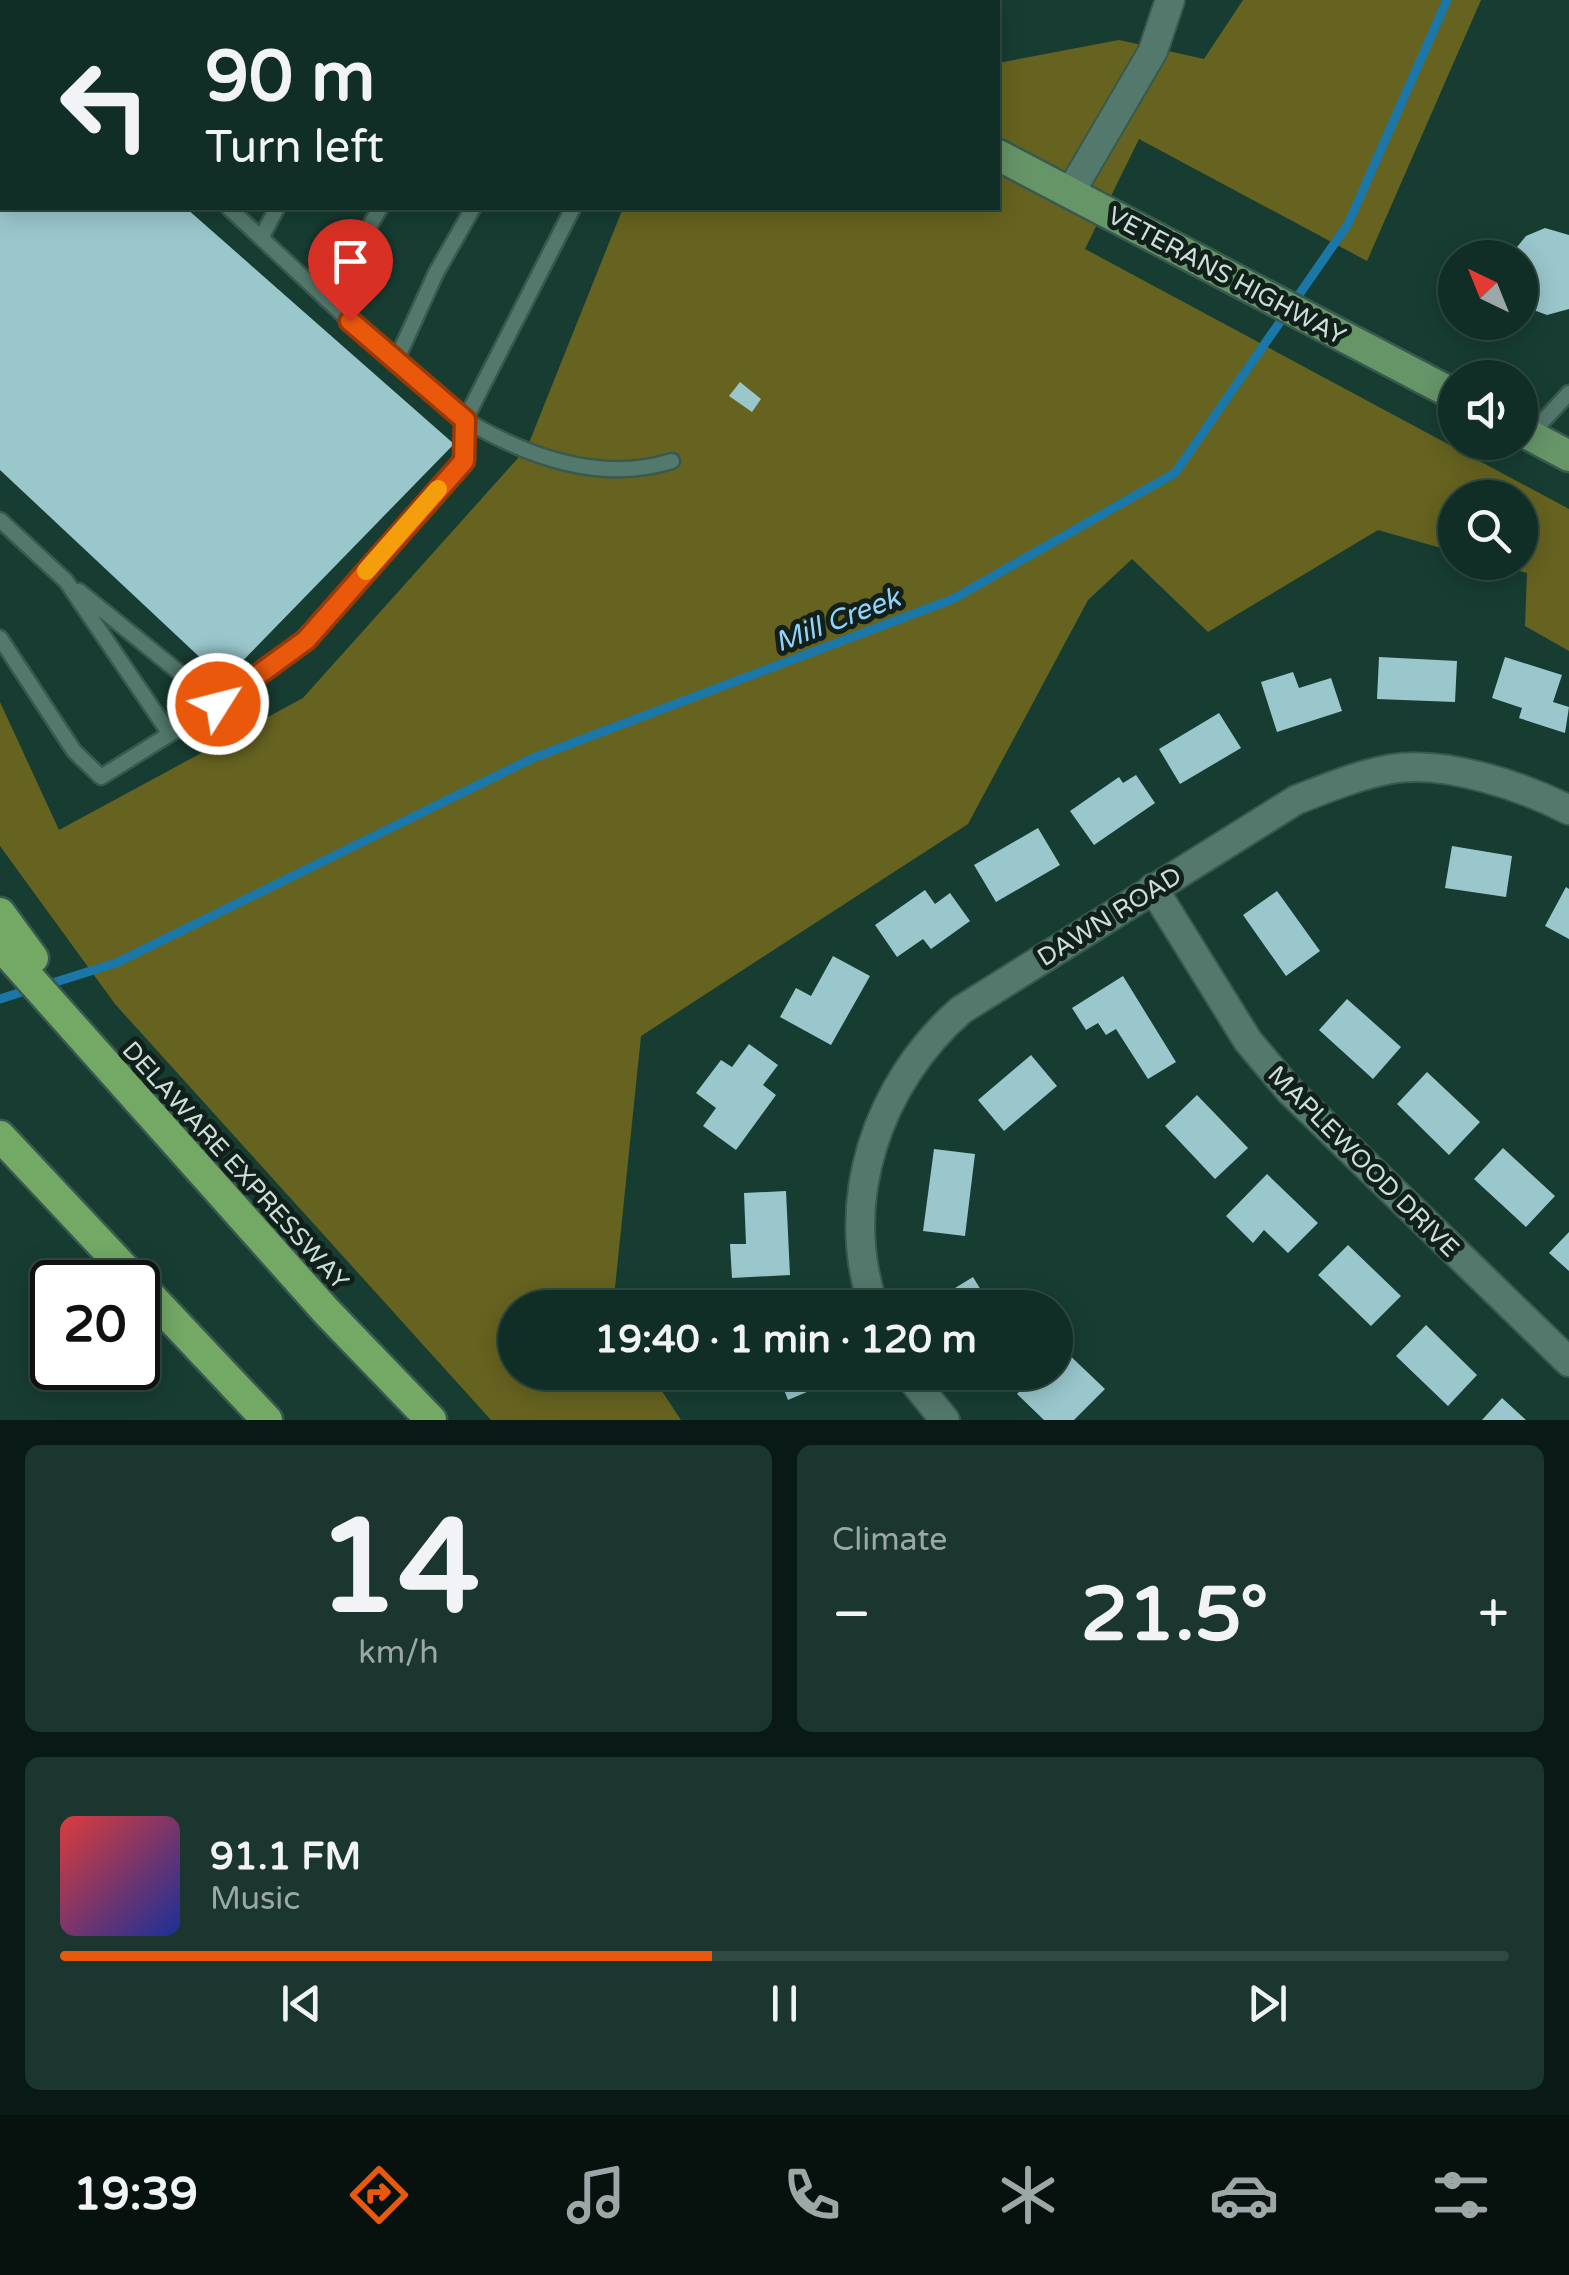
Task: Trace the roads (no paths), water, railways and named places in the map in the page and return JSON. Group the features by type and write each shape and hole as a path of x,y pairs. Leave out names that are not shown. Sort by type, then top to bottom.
{"highway":[{"name":"DELAWARE EXPRESSWAY","path":"0,913 8,944 146,1109 326,1311 431,1420"},
{"path":"0,1136 116,1260"},
{"path":"160,1307 267,1420"}],"main road":[{"name":"VETERANS HIGHWAY","path":"1000,156 1438,386"},
{"path":"1538,440 1569,456"}],"street":[{"path":"1070,193 1153,52 1170,0"},
{"name":"DAWN ROAD","path":"870,1290 862,1252 866,1171 872,1145 893,1092 912,1061 961,1010 1296,800 1350,779 1395,768 1448,771 1502,783 1569,810"},
{"name":"MAPLEWOOD DRIVE","path":"1153,888 1248,1041 1290,1091 1569,1362"},
{"path":"921,1390 945,1420"}],"lane":[{"path":"231,210 395,363 465,420 515,445 569,465 613,471 648,469 672,462"},
{"path":"261,238 277,210"},
{"path":"327,300 379,210"},
{"path":"395,363 436,273 472,210"},
{"path":"0,638 74,751 100,778 218,704 306,640 464,461 465,420 573,210"},
{"path":"1538,421 1569,392"},
{"path":"0,520 66,581 218,704"},
{"path":"66,581 170,734"}],"waterway":[{"name":"Mill Creek","path":"46,985 116,963 533,758 953,599 1175,473 1348,224 1447,0"},
{"name":"Mill Creek","path":"0,999 31,989"}]}
